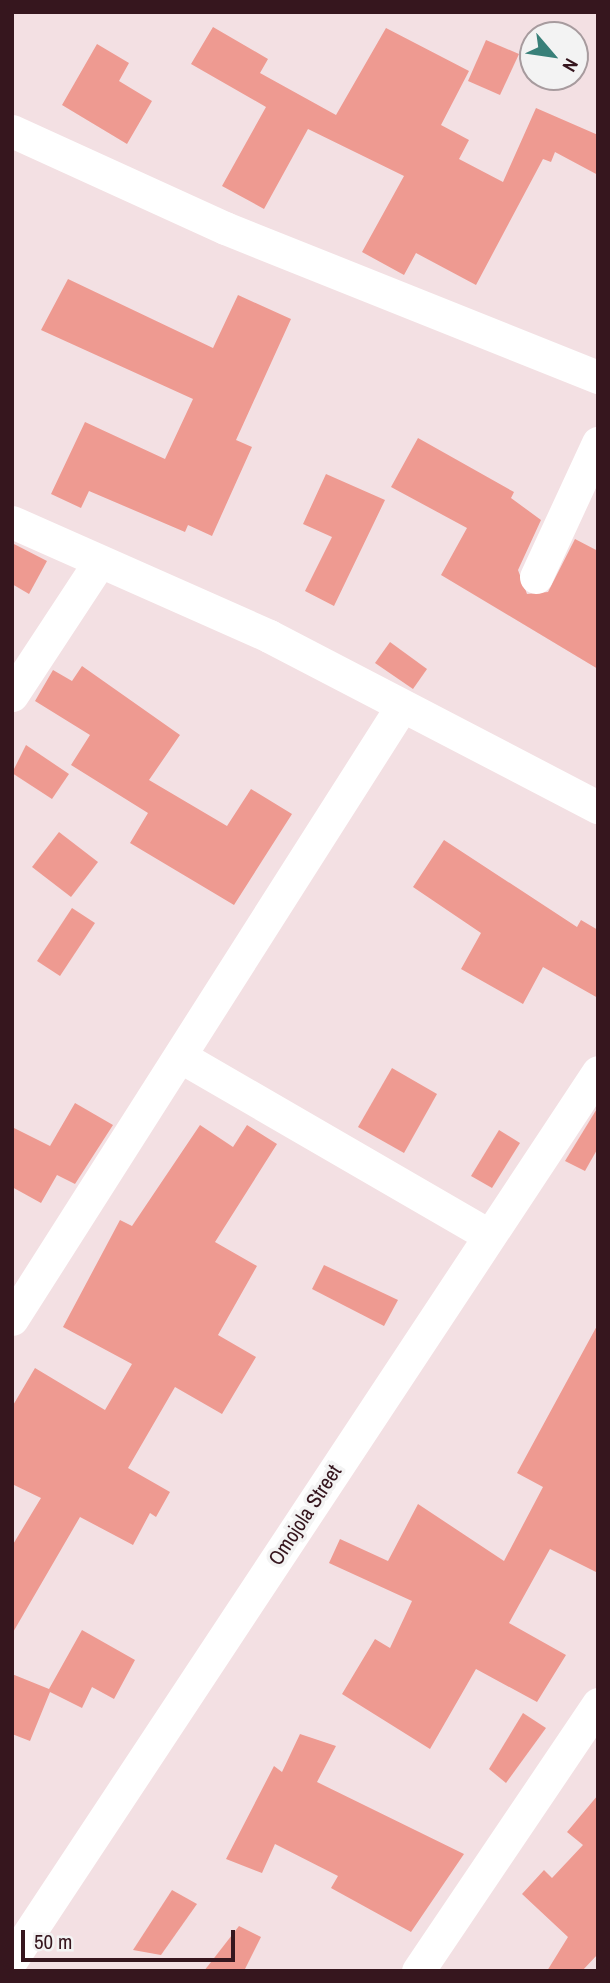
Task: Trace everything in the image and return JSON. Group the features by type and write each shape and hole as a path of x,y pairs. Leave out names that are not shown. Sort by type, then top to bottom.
{"street":[{"path":"12,131 225,229 598,377"},
{"path":"536,577 598,443"},
{"path":"12,522 269,636 400,709 598,807"},
{"path":"12,695 100,561"},
{"path":"12,1319 183,1058 400,709"},
{"path":"183,1058 487,1234"},
{"name":"Omojola Street","path":"12,1959 487,1234 598,1072"},
{"path":"418,1971 598,1704"}],"building":[{"path":"213,27 268,59 260,73 336,115 386,28 469,71 441,125 469,140 459,159 503,182 536,108 598,135 598,175 555,152 551,162 543,159 476,285 416,253 404,275 362,252 404,176 308,129 264,209 222,186 266,107 191,64"},
{"path":"486,40 519,54 500,95 468,81"},
{"path":"97,44 129,63 119,81 152,101 127,144 62,105"},
{"path":"68,279 213,348 238,295 291,319 236,440 252,447 212,536 188,525 185,532 89,491 81,508 51,494 85,422 165,459 193,399 41,330"},
{"path":"418,438 514,492 511,498 541,520 518,570 527,594 548,592 575,539 598,551 598,669 441,575 467,528 391,487"},
{"path":"326,474 385,500 334,606 305,591 332,537 303,524"},
{"path":"12,543 47,561 29,594 12,584"},
{"path":"390,642 427,669 413,689 375,663"},
{"path":"82,666 180,735 149,780 227,826 251,789 292,814 234,905 130,843 148,813 71,765 90,735 35,701 53,670 72,681"},
{"path":"26,745 69,774 52,799 12,773"},
{"path":"59,832 98,862 71,897 32,867"},
{"path":"444,840 577,927 581,920 598,930 598,998 543,967 523,1004 461,969 481,933 413,887"},
{"path":"72,908 95,923 60,976 37,961"},
{"path":"392,1068 437,1094 404,1153 358,1127"},
{"path":"75,1103 113,1125 75,1184 57,1175 41,1203 12,1187 12,1127 50,1146"},
{"path":"598,1107 598,1148 585,1171 565,1161"},
{"path":"200,1125 233,1147 247,1125 277,1144 215,1242 257,1266 218,1335 256,1357 222,1414 175,1387 128,1468 170,1492 156,1517 150,1513 133,1545 80,1517 12,1634 12,1546 41,1498 12,1484 12,1407 35,1368 105,1410 132,1364 63,1327 120,1220 132,1226"},
{"path":"499,1130 520,1143 492,1188 471,1176"},
{"path":"324,1265 398,1300 384,1326 312,1289"},
{"path":"598,1324 598,1573 550,1549 509,1623 566,1655 537,1702 476,1669 430,1749 342,1694 375,1639 390,1648 412,1601 329,1563 340,1539 388,1561 418,1504 504,1561 543,1487 517,1473"},
{"path":"82,1630 135,1660 114,1699 92,1687 82,1708 50,1692 30,1741 12,1734 12,1674 49,1689"},
{"path":"523,1713 546,1728 506,1783 489,1769"},
{"path":"300,1734 336,1746 317,1782 464,1854 411,1932 331,1888 338,1876 275,1844 262,1873 226,1859 274,1766 282,1772"},
{"path":"598,1795 598,1954 582,1971 547,1971 568,1937 522,1894 544,1870 552,1878 583,1845 567,1832"},
{"path":"172,1890 197,1904 161,1955 133,1950"},
{"path":"239,1926 261,1937 244,1971 204,1971"}]}
